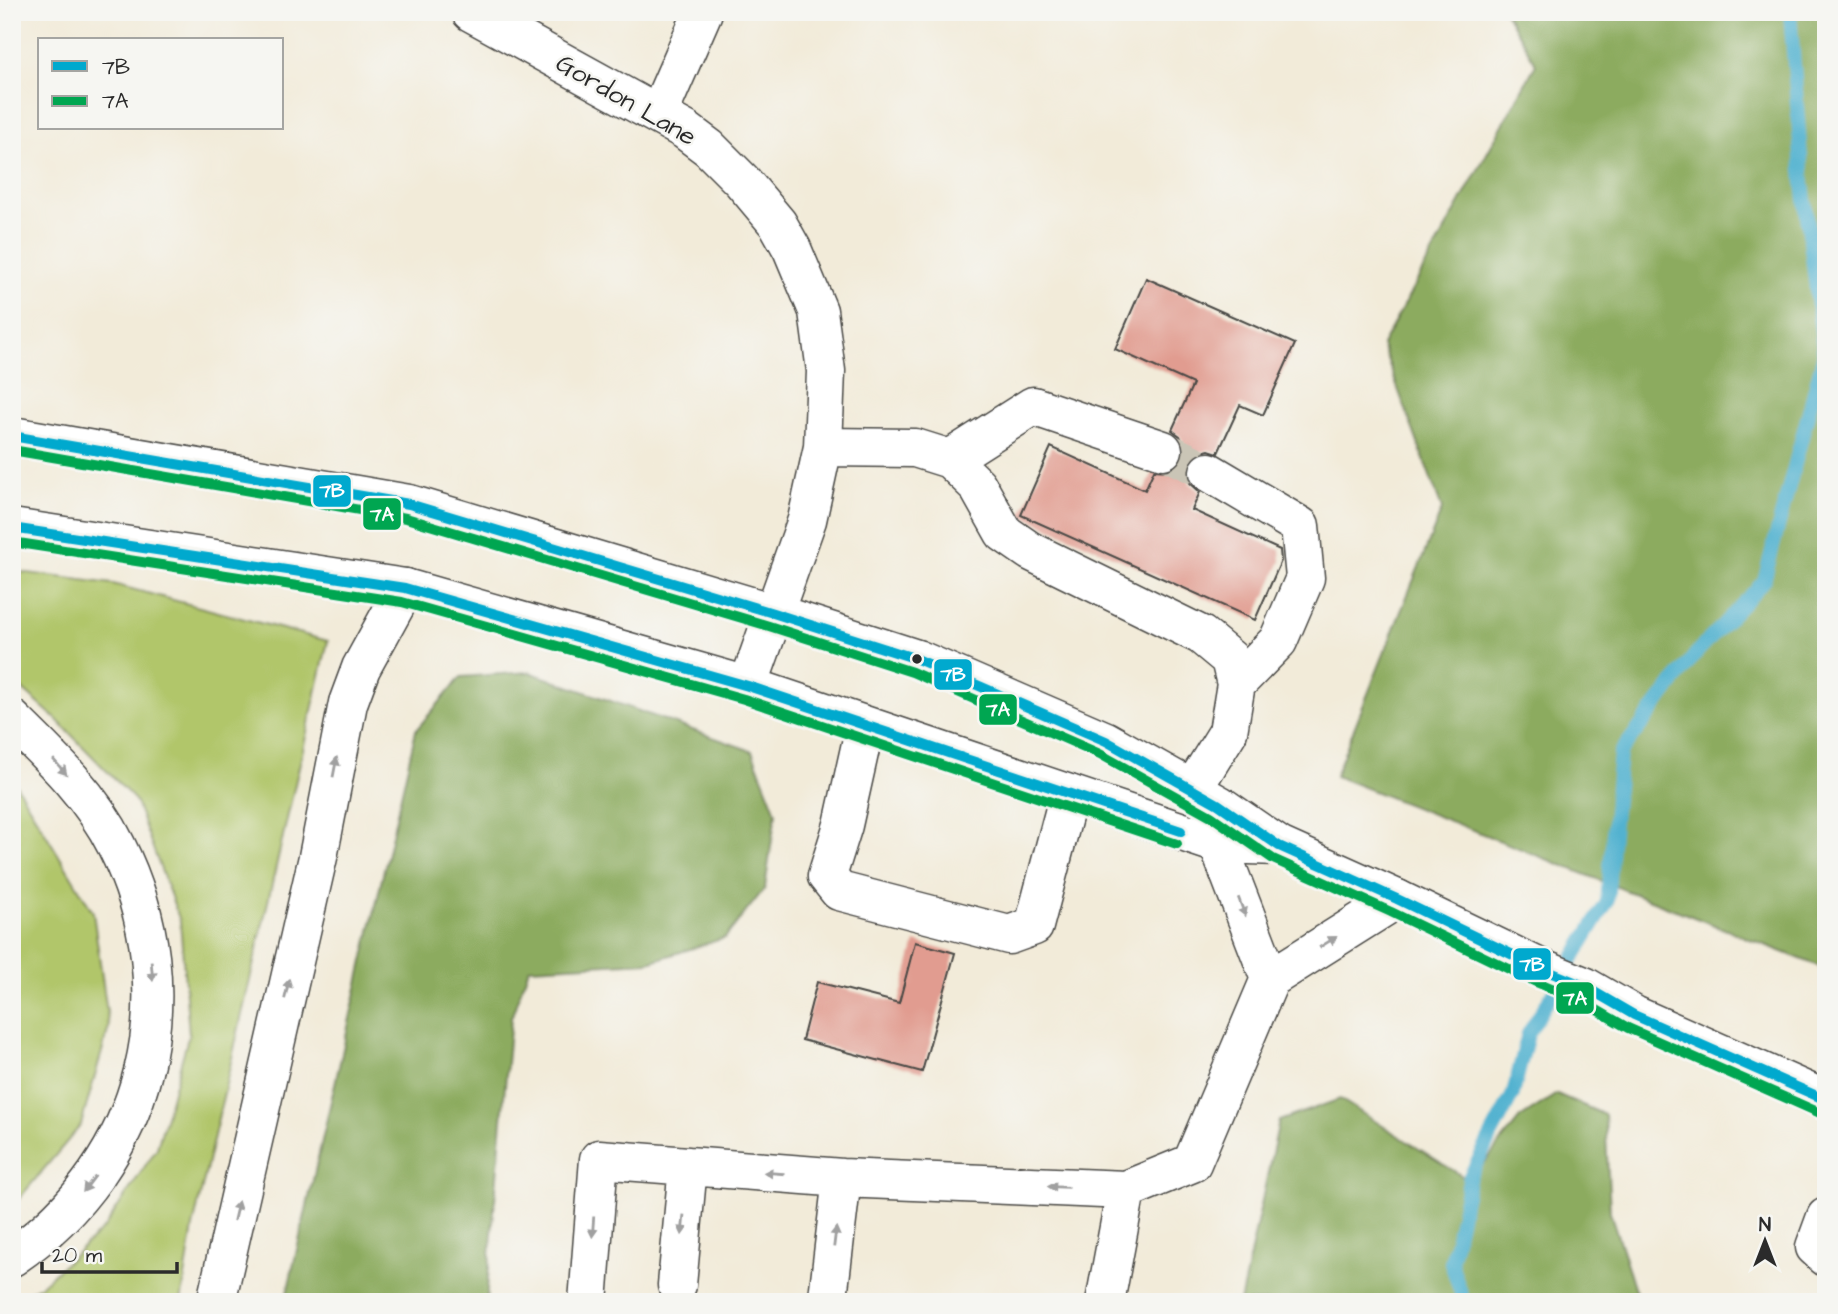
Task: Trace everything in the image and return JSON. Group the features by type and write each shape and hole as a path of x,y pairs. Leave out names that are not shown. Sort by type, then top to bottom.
{"main road":[{"name":"Gordon Lane","path":"471,12 685,130 709,148 778,223 818,311 826,371 823,447 807,520 748,686"},
{"path":"658,115 703,12"},
{"path":"950,459 1033,406 1163,450"},
{"path":"12,436 409,504 773,613 916,659 1106,741 1218,804 1279,846 1584,986 1634,1015 1826,1100"},
{"path":"823,447 915,448 950,459 976,485 1004,533 1030,551 1200,635 1230,659 1236,684 1228,732 1192,790"},
{"path":"1209,472 1300,526 1305,578 1278,641 1236,684"},
{"path":"12,528 405,588 748,686 1218,844 1279,846"},
{"path":"216,1302 318,857 348,703 361,668 405,588"},
{"path":"12,719 60,766 116,844 141,906 152,963 154,992 149,1045 141,1084 127,1121 104,1165 73,1205 37,1241 12,1257"},
{"path":"865,726 844,825 827,876 839,891 1009,935 1034,926 1069,794"},
{"path":"1218,844 1270,979"},
{"path":"588,1302 599,1159 842,1178 1126,1190 1192,1163 1270,979 1397,899"},
{"path":"677,1285 688,1166"},
{"path":"828,1297 842,1178"},
{"path":"1105,1302 1126,1190"},
{"path":"1826,1217 1815,1247 1826,1257"}],"green space":[{"path":"1505,12 1826,12 1826,969 1335,776 1442,509 1382,345 1536,64"},
{"path":"12,571 113,584 328,641 193,1227 181,1302 14,1302 41,1285 104,1228 157,1148 189,1034 180,921 135,800 55,718 12,680"},
{"path":"529,672 752,751 776,812 765,888 725,938 649,962 529,968 511,1018 486,1302 285,1302 416,730 461,677"},
{"path":"12,778 93,912 109,1027 81,1125 12,1207"},
{"path":"1557,1094 1605,1115 1610,1212 1639,1302 1240,1302 1279,1121 1340,1099 1470,1181 1520,1118"}],"building":[{"path":"1146,278 1295,344 1263,415 1240,405 1218,453 1209,450 1198,453 1190,461 1187,471 1190,483 1200,492 1192,510 1280,550 1281,561 1255,620 1021,515 1051,447 1145,490 1154,470 1168,471 1177,467 1183,458 1184,445 1180,436 1172,430 1193,384 1115,349"},
{"path":"915,942 955,953 922,1072 802,1040 817,982 899,1003"}],"waterway":[{"path":"1464,1302 1451,1263 1470,1176 1513,1094 1528,1034 1607,902 1620,753 1698,651 1764,581 1824,354 1803,183 1790,12"}],"tunnel":[{"path":"1163,450 1209,472"}],"transit line":[{"name":"7B","path":"12,436 409,504 917,659 1106,741 1218,804 1279,846 1584,986 1634,1015 1826,1100"},
{"name":"7A","path":"12,450 406,518 769,626 912,672 1100,754 1211,816 1273,859 1578,999 1628,1028 1820,1113"},
{"name":"7B","path":"12,528 405,588 748,686 1181,831"},
{"name":"7A","path":"12,542 402,602 744,699 1177,844"}]}
